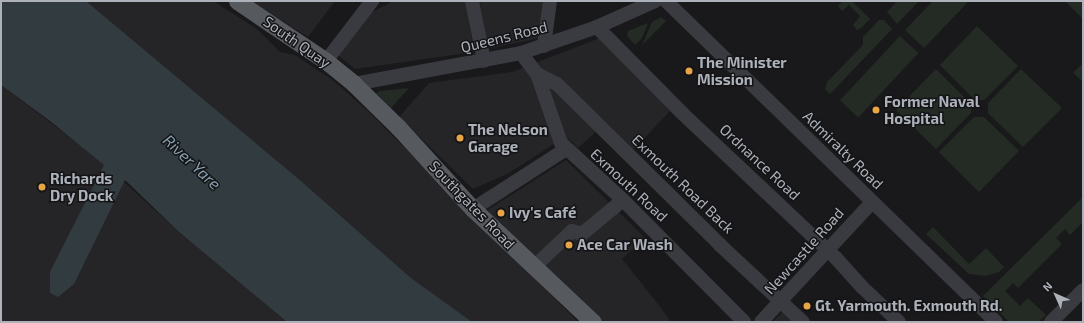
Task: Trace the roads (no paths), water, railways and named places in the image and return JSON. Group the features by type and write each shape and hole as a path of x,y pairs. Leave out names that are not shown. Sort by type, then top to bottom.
{"main road":[{"name":"South Quay","path":"237,1 326,61 354,84"},
{"name":"Southgates Road","path":"354,84 398,126 473,209 593,322"}],"street":[{"path":"326,61 372,1"},
{"path":"472,1 484,61"},
{"path":"544,46 550,1"},
{"name":"Queens Road","path":"354,84 521,53 597,27 655,1"},
{"name":"Admiralty Road","path":"666,1 996,322"},
{"name":"Ordnance Road","path":"597,27 682,113 827,249 899,322"},
{"name":"Exmouth Road","path":"521,53 537,74 561,143 566,150 623,200 744,322"},
{"name":"Exmouth Road Back","path":"537,74 556,84 803,322"},
{"path":"473,209 566,150"},
{"path":"534,267 572,231 582,234 623,200"},
{"name":"Newcastle Road","path":"761,322 872,202"},
{"path":"1051,322 1083,290"}],"water":[{"name":"River Yare","path":"1,1 86,1 301,181 411,278 472,322 287,322 179,232 125,180 74,284 58,297 50,293 50,272 104,165 50,121 1,85"}],"place":[{"name":"The Minister Mission","path":"689,71"},
{"name":"Former Naval Hospital","path":"876,110"},
{"name":"The Nelson Garage","path":"460,138"},
{"name":"Richards Dry Dock","path":"42,187"},
{"name":"Ivy's Café","path":"501,213"},
{"name":"Ace Car Wash","path":"569,245"},
{"name":"Gt. Yarmouth. Exmouth Rd.","path":"807,306"}]}
